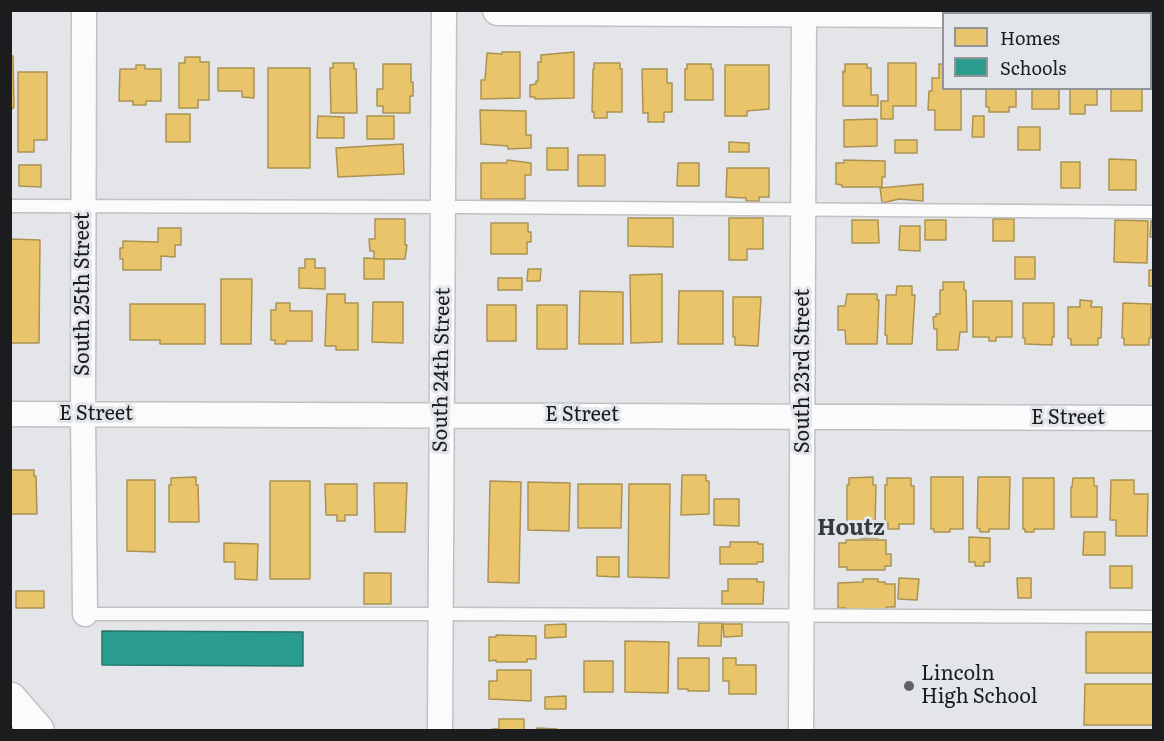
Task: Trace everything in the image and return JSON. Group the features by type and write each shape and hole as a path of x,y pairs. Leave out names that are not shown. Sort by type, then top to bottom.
{"main road":[{"path":"10,699 37,730"}],"street":[{"name":"South 25th Street","path":"84,10 82,414 85,614"},
{"name":"South 24th Street","path":"440,730 444,10"},
{"path":"498,10 942,12"},
{"name":"South 23rd Street","path":"801,730 804,12"},
{"name":"E Street","path":"10,414 1154,418"}],"lane":[{"path":"10,206 1154,212"},
{"path":"85,614 1154,617"}],"building: Homes":[{"path":"502,52 520,52 520,98 481,99 481,80 485,80 487,53 502,54"},
{"path":"574,52 574,98 535,99 535,97 530,97 530,85 538,81 538,62 541,62 541,55"},
{"path":"10,56 13,56 14,107 10,111"},
{"path":"185,57 200,57 200,62 209,62 209,100 198,100 198,108 179,108 179,63 185,63"},
{"path":"333,63 354,63 357,113 331,113 330,68 333,68"},
{"path":"594,63 620,63 620,69 622,69 622,112 607,112 607,118 594,118 594,112 592,112"},
{"path":"888,63 916,63 916,106 893,106 893,119 881,119 881,101 888,101"},
{"path":"383,64 411,64 413,96 410,96 410,113 383,113 383,106 377,106 377,89 383,89"},
{"path":"687,64 711,64 713,100 685,100"},
{"path":"845,64 867,64 867,68 871,68 871,95 878,95 878,106 843,106"},
{"path":"939,64 942,64 942,90 961,90 961,130 935,130 935,110 928,110 929,91 932,91 932,78 939,78"},
{"path":"136,65 145,65 145,69 161,69 161,101 146,101 146,105 133,105 133,101 119,101 120,69 136,69"},
{"path":"725,65 769,65 769,109 747,111 747,116 725,116"},
{"path":"218,68 254,68 254,98 242,97 242,91 218,91"},
{"path":"268,68 310,68 310,168 268,168"},
{"path":"642,69 667,69 667,83 672,83 672,112 664,112 664,122 648,122 648,113 643,113"},
{"path":"18,72 47,72 47,140 34,140 34,152 18,152"},
{"path":"986,90 1016,90 1016,107 1009,107 1009,112 989,112 989,107 986,107"},
{"path":"1032,90 1059,90 1059,109 1032,109"},
{"path":"1070,90 1097,90 1097,105 1085,105 1085,114 1070,114"},
{"path":"1111,90 1142,90 1142,111 1111,111"},
{"path":"480,110 526,111 526,135 531,135 531,148 508,149 508,146 481,144"},
{"path":"166,114 190,114 190,142 166,142"},
{"path":"318,116 344,117 344,138 317,138"},
{"path":"367,116 394,116 394,139 367,139"},
{"path":"973,116 984,116 984,137 972,137"},
{"path":"877,119 877,146 844,147 844,120"},
{"path":"1018,127 1040,127 1040,150 1018,150"},
{"path":"895,140 917,140 917,153 895,153"},
{"path":"729,142 749,143 749,152 729,152"},
{"path":"403,144 404,174 338,177 336,148"},
{"path":"547,148 568,148 568,170 547,170"},
{"path":"578,155 605,155 605,186 578,186"},
{"path":"1109,159 1136,160 1136,190 1109,190"},
{"path":"507,160 531,163 531,175 525,175 525,199 481,199 481,163 507,163"},
{"path":"844,160 885,161 885,177 882,177 882,187 842,187 836,184 836,163 844,163"},
{"path":"1061,162 1080,162 1080,188 1061,188"},
{"path":"678,163 699,163 699,186 677,186"},
{"path":"19,165 41,165 41,187 19,186"},
{"path":"727,168 769,168 769,197 759,197 759,201 746,201 746,198 726,197"},
{"path":"923,184 923,201 899,199 882,203 880,188"},
{"path":"628,218 673,218 673,247 628,246"},
{"path":"729,218 763,218 763,249 747,249 747,260 729,260"},
{"path":"375,219 405,219 405,245 407,245 405,259 374,259 374,251 370,251 369,239 375,239"},
{"path":"993,219 1014,219 1014,241 993,241"},
{"path":"852,220 878,220 879,243 852,243"},
{"path":"925,220 946,220 946,240 925,240"},
{"path":"1115,220 1148,221 1147,263 1114,262"},
{"path":"1151,221 1154,221 1154,237 1150,237"},
{"path":"491,223 528,223 531,242 527,242 527,254 491,254"},
{"path":"900,226 920,226 920,251 899,250"},
{"path":"158,228 181,228 181,245 175,245 175,257 161,256 161,270 123,270 120,248 123,248 123,241 158,242"},
{"path":"10,239 40,240 39,343 10,343"},
{"path":"1015,257 1035,257 1035,279 1015,279"},
{"path":"364,258 384,259 384,279 364,279"},
{"path":"305,259 315,259 315,268 325,268 325,289 299,288 299,268 305,268"},
{"path":"528,269 541,269 540,281 527,281"},
{"path":"1149,270 1154,270 1154,286 1149,286"},
{"path":"662,274 662,342 631,343 630,275"},
{"path":"498,278 522,278 522,290 498,290"},
{"path":"221,279 252,279 251,344 221,344"},
{"path":"943,282 964,282 964,290 966,290 967,332 960,332 958,350 937,350 937,329 934,329 933,317 940,314 940,290 943,290"},
{"path":"897,286 912,286 912,295 915,295 912,344 887,344 887,335 885,335 886,295 896,295"},
{"path":"580,291 623,292 623,344 579,344"},
{"path":"679,291 723,291 723,344 678,344"},
{"path":"327,294 345,294 345,303 358,303 358,350 336,350 336,346 325,346"},
{"path":"847,294 877,294 877,300 879,300 877,344 846,344 845,330 838,330 838,306 845,306"},
{"path":"733,297 761,297 758,346 735,345"},
{"path":"1080,300 1092,301 1091,307 1102,307 1101,338 1098,338 1098,345 1071,345 1071,339 1068,338 1068,307 1080,307"},
{"path":"973,301 1012,301 1012,337 996,337 996,341 989,341 989,337 973,337"},
{"path":"373,302 403,302 403,343 372,342"},
{"path":"276,303 290,303 290,311 312,311 312,341 286,341 286,344 275,344 275,340 271,340 271,310 276,310"},
{"path":"1023,303 1054,303 1052,345 1025,344"},
{"path":"1123,303 1151,304 1149,345 1124,345 1124,338 1122,338"},
{"path":"130,304 205,304 205,344 160,344 160,340 130,340"},
{"path":"487,305 516,305 516,341 487,341"},
{"path":"537,305 567,305 567,349 537,349"},
{"path":"10,470 34,470 37,514 11,514"},
{"path":"682,475 706,475 706,481 709,481 709,514 681,515"},
{"path":"196,477 199,522 169,522 171,478"},
{"path":"873,477 873,485 876,485 875,527 878,527 878,538 860,538 860,529 852,530 852,524 847,524 847,485 849,485 849,478"},
{"path":"931,477 963,477 963,529 934,532 934,529 931,529"},
{"path":"978,477 1010,477 1009,529 989,529 989,532 980,532 977,528"},
{"path":"887,478 911,478 911,486 914,486 914,524 899,524 899,529 888,529 888,523 885,523"},
{"path":"1023,478 1054,478 1054,529 1034,529 1034,532 1025,532 1023,529"},
{"path":"1073,478 1094,478 1094,486 1097,486 1097,517 1071,517"},
{"path":"127,480 155,480 155,552 127,551"},
{"path":"1111,480 1134,480 1134,494 1148,494 1147,536 1116,536 1116,520 1110,520"},
{"path":"270,481 310,481 310,579 270,579"},
{"path":"490,481 521,482 519,583 488,582"},
{"path":"528,482 570,483 569,531 528,530"},
{"path":"374,483 407,483 405,532 375,532"},
{"path":"325,484 357,484 357,515 345,515 345,521 337,521 337,515 326,515"},
{"path":"578,484 622,484 621,528 578,528"},
{"path":"629,484 670,484 669,578 628,577"},
{"path":"714,499 739,499 739,526 714,525"},
{"path":"1084,532 1105,532 1105,555 1083,555"},
{"path":"969,537 990,538 990,562 984,562 984,566 975,566 975,562 969,562"},
{"path":"846,540 886,540 886,554 891,554 891,566 885,566 885,570 847,570 847,567 839,567 839,543 846,543"},
{"path":"730,542 763,544 763,562 720,564 720,547 730,547"},
{"path":"224,543 258,544 257,580 235,579 235,562 224,562"},
{"path":"597,557 619,557 619,577 597,576"},
{"path":"1110,566 1132,566 1132,588 1110,588"},
{"path":"364,573 391,573 391,604 364,604"},
{"path":"899,578 919,579 917,600 898,599"},
{"path":"1017,578 1031,578 1031,598 1018,598"},
{"path":"728,579 757,579 757,582 764,582 763,604 722,604 722,591 728,591"},
{"path":"863,579 878,579 878,582 895,584 895,607 886,607 886,611 846,611 846,608 838,608 838,583 863,582"},
{"path":"16,591 44,591 44,608 16,608"},
{"path":"699,623 722,623 721,646 698,646"},
{"path":"566,624 566,637 545,638 545,625"},
{"path":"723,624 742,624 742,636 724,637"},
{"path":"1086,632 1154,632 1154,673 1086,673"},
{"path":"496,635 536,636 536,659 527,659 527,662 489,661 489,637 496,637"},
{"path":"625,641 669,642 668,693 625,692"},
{"path":"678,658 709,658 709,691 678,689"},
{"path":"723,658 736,658 736,665 756,665 756,694 729,694 729,681 723,681"},
{"path":"584,661 613,661 613,692 584,692"},
{"path":"497,670 531,670 531,701 489,699 489,681 497,681"},
{"path":"1085,684 1154,684 1154,725 1084,725"},
{"path":"566,696 566,709 545,709 545,697"},
{"path":"499,719 524,719 524,730 492,730 499,729"},
{"path":"537,728 557,729 537,730"}],"building: Schools":[{"path":"102,631 303,632 303,666 102,665"}],"place":[{"name":"Lincoln High School","path":"909,686"}],"district":[{"name":"Houtz","path":"851,529"}]}
